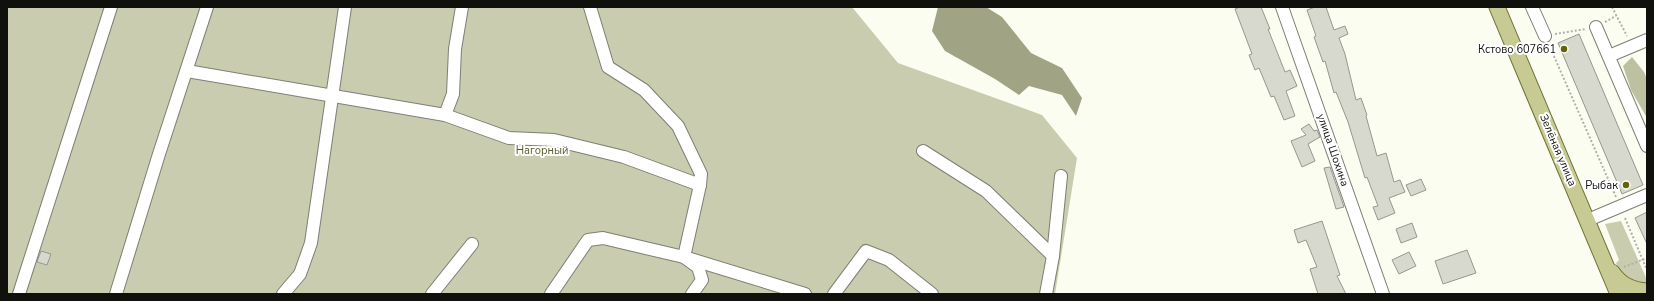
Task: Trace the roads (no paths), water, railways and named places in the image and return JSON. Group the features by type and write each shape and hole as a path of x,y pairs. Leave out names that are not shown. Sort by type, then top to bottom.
{"main road":[{"name":"Зелёная улица","path":"1497,7 1618,294"},
{"path":"1602,256 1615,276 1624,285 1647,291"}],"street":[{"path":"19,294 111,7"},
{"path":"116,294 159,154 207,7"},
{"path":"283,294 300,274 312,243 345,7"},
{"path":"445,115 453,94 455,49 462,7"},
{"path":"590,7 608,67 644,90 678,126 701,174 700,185 684,257"},
{"name":"улица Шохина","path":"1282,7 1383,294"},
{"path":"1532,7 1545,36"},
{"path":"1596,27 1647,146"},
{"path":"1609,56 1647,40"},
{"path":"187,71 445,115 509,138 554,140 624,156 700,185"},
{"path":"923,151 986,191 1052,256"},
{"path":"1046,294 1061,176"},
{"path":"1588,220 1647,195"},
{"path":"551,294 588,240 603,238 684,257 805,294"},
{"path":"432,294 472,244"},
{"path":"834,294 866,251 889,260 932,294"},
{"path":"684,257 698,267 702,280 692,294"}],"place":[{"name":"Кстово 607661","path":"1564,49"},
{"name":"Рыбак","path":"1626,185"}],"park label":[{"name":"Нагорный","path":"542,150"}]}
